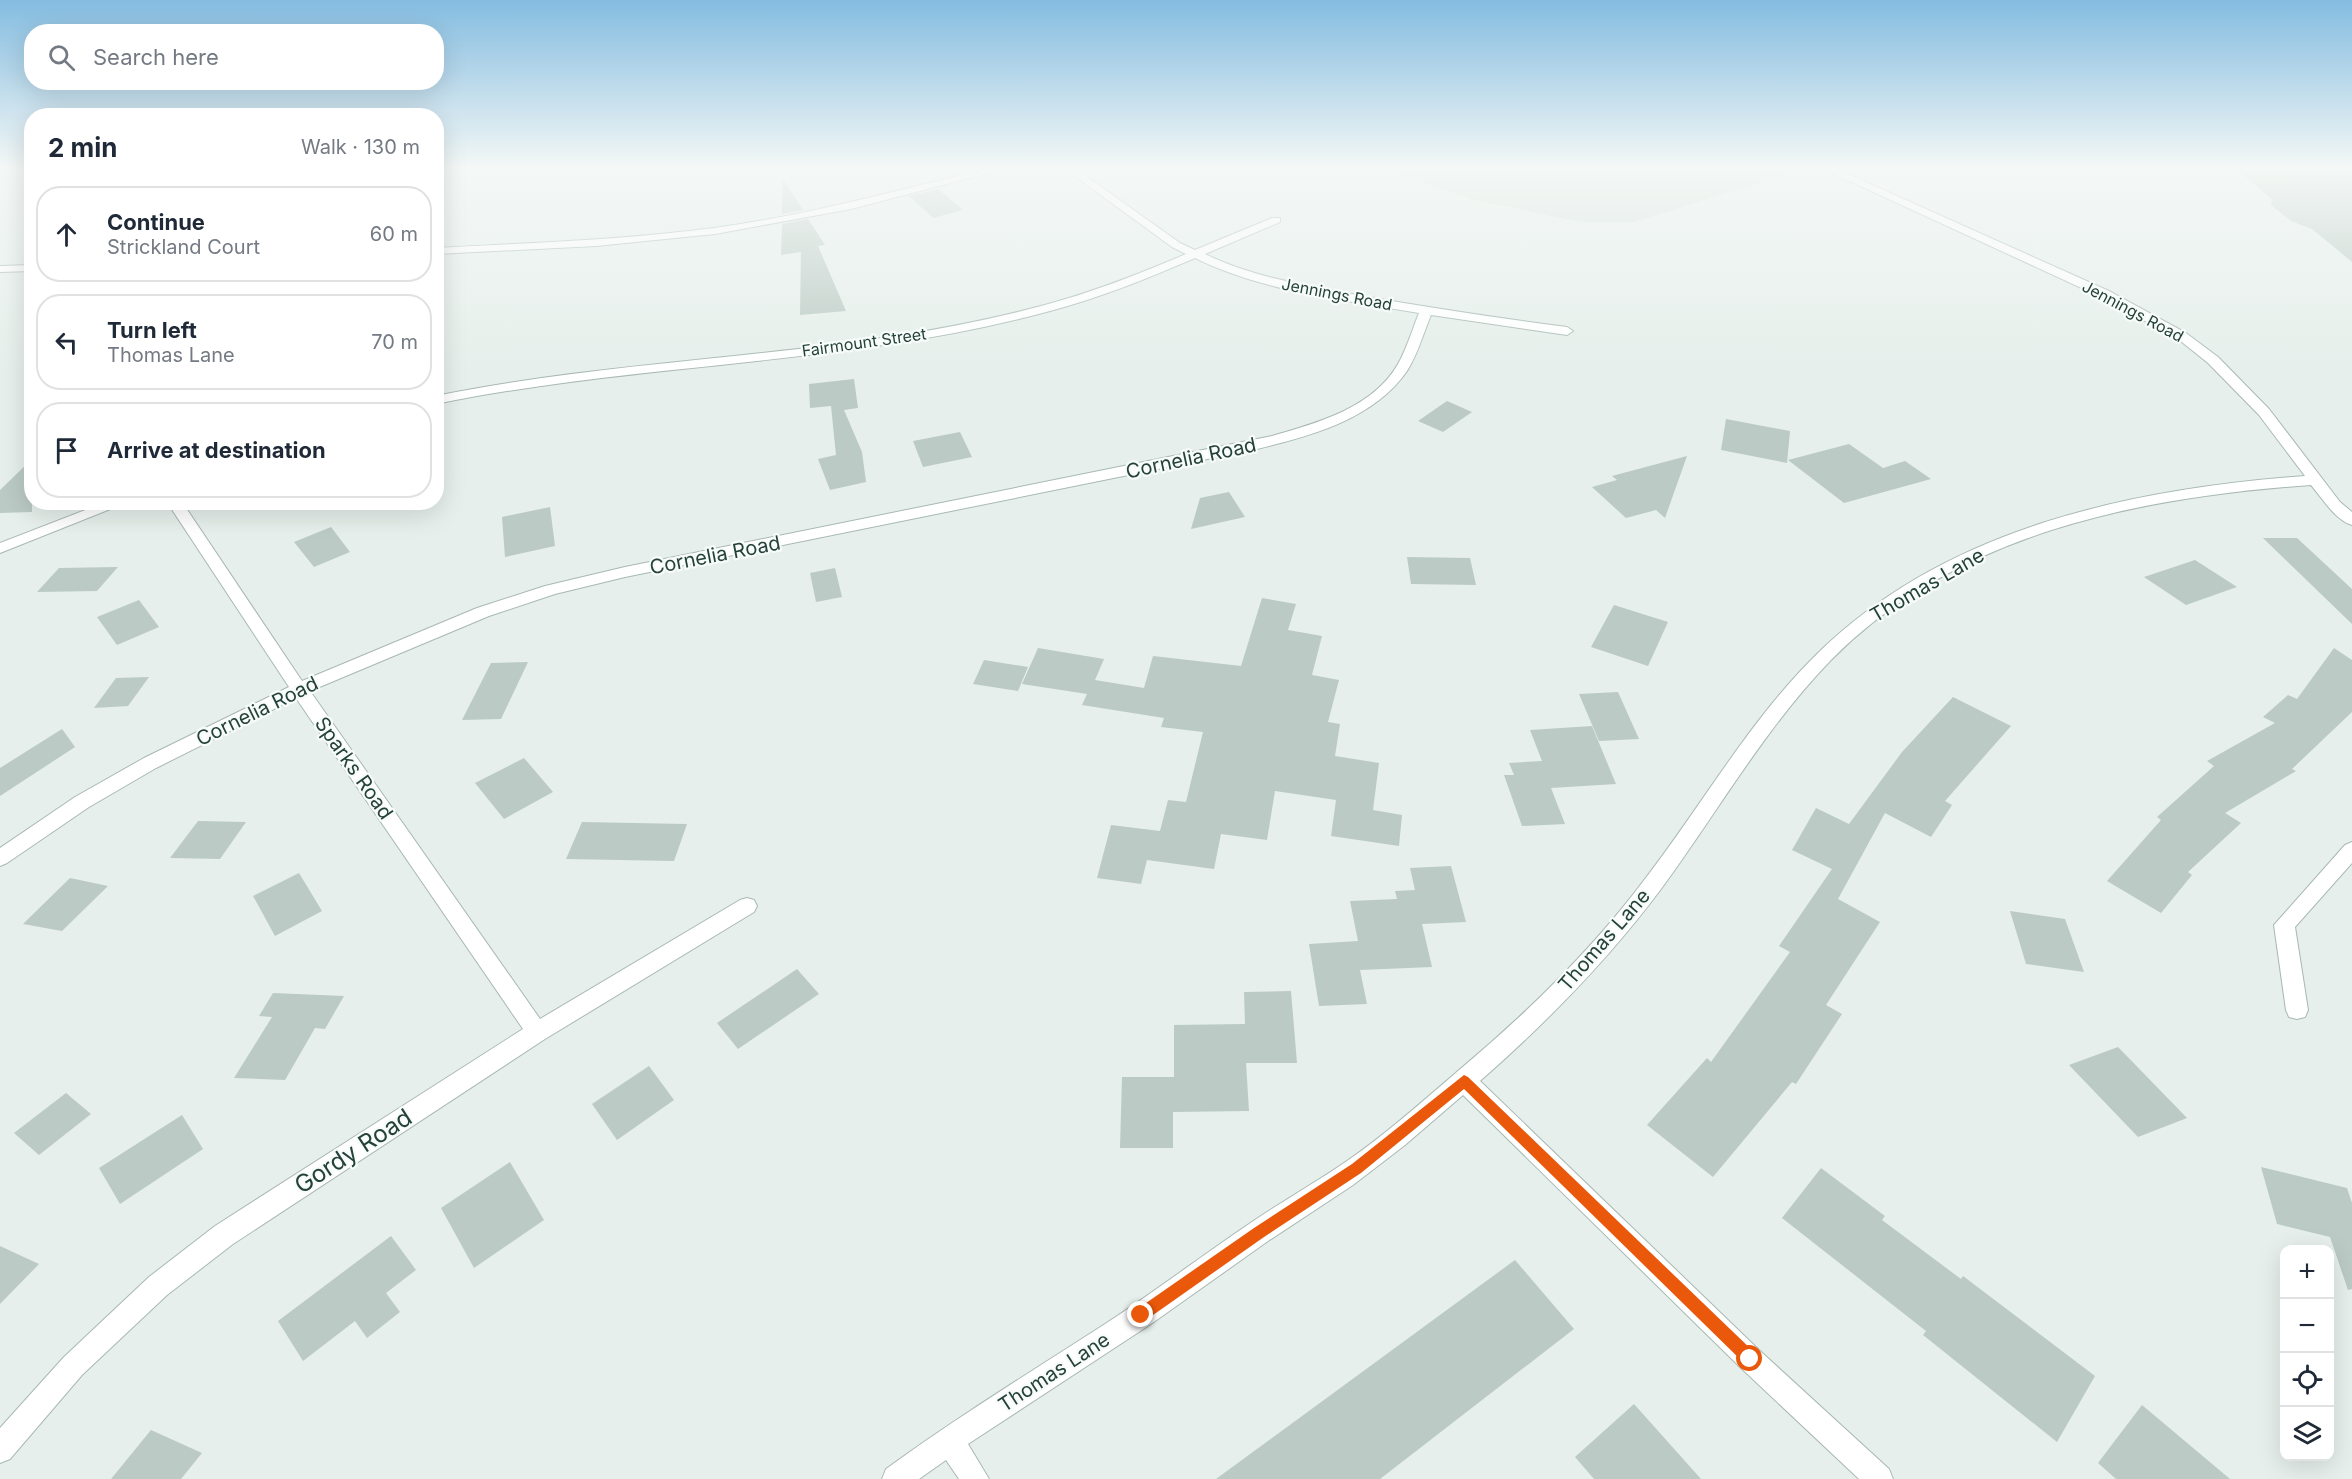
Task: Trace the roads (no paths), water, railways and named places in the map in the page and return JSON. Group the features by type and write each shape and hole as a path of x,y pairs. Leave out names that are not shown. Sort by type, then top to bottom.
{"street":[{"path":"444,251 625,241 677,235"},
{"name":"Jennings Road","path":"1162,235 1193,255 1234,271 1299,288 1426,311 1567,331"},
{"name":"Fairmount Street","path":"444,399 505,388 882,341 968,326 1079,299 1240,235"},
{"name":"Jennings Road","path":"1975,235 2084,284 2182,336 2212,360 2264,412 2335,505 2352,519"},
{"path":"0,269 24,268"},
{"name":"Cornelia Road","path":"0,858 82,802 140,769 299,689 483,612 551,590 625,572 1257,445 1305,431 1354,411 1385,388 1402,369 1426,311"},
{"name":"Thomas Lane","path":"896,1479 949,1440 1141,1315 1259,1232 1356,1168 1464,1081 1546,1006 1605,944 1653,883 1781,706 1828,653 1876,610 1995,545 2073,518 2133,502 2181,493 2254,483 2315,480"},
{"path":"0,548 100,510"},
{"name":"Sparks Road","path":"179,510 299,689 537,1032"},
{"path":"2297,1010 2284,925 2352,850"},
{"name":"Gordy Road","path":"0,1449 73,1366 158,1286 224,1235 537,1032 747,906"},
{"path":"1464,1081 1750,1359 1879,1479"},
{"path":"949,1440 975,1479"}]}
